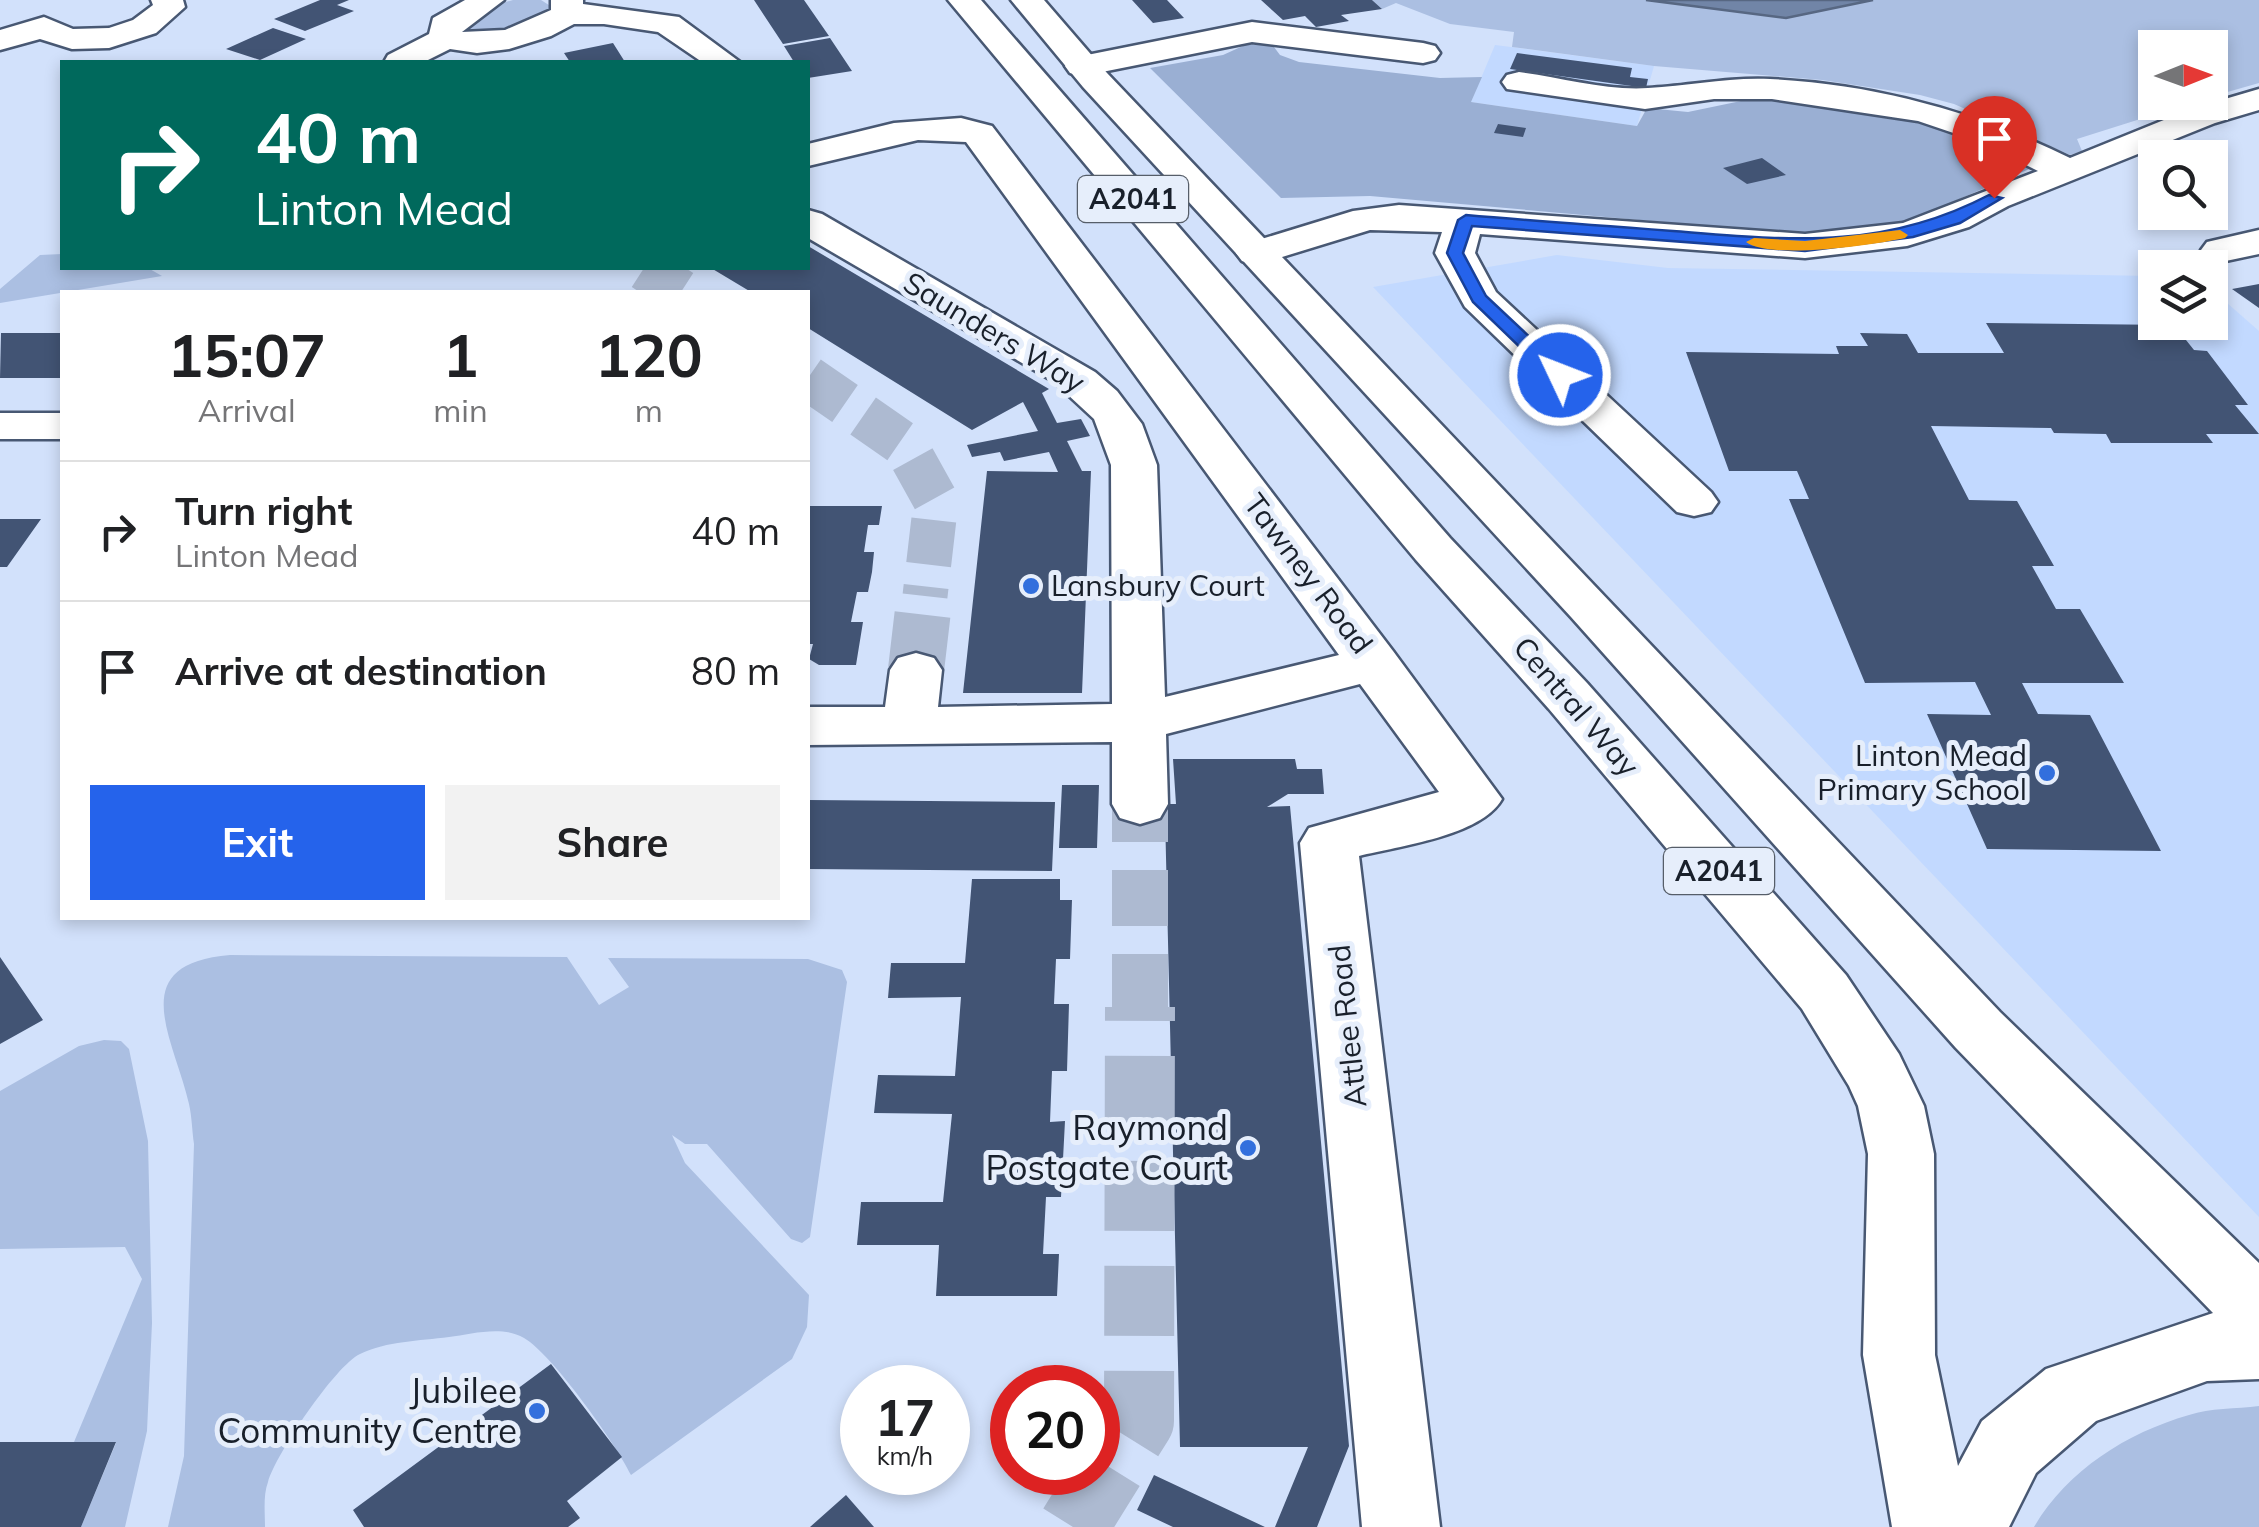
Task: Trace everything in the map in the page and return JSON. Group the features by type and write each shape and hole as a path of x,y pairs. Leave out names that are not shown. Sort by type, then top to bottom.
{"street":[{"path":"0,40 54,16 57,36 100,50 151,24 169,8 167,0"},
{"path":"446,38 445,26 488,0"},
{"name":"Central Way","path":"964,0 1433,549 1568,696 1824,992 1876,1073 1891,1106 1901,1154 1900,1355 1931,1527"},
{"name":"A2041","path":"1027,0 1082,66 1589,606 1978,1030 2259,1311"},
{"path":"404,60 446,38 460,42 504,40 529,34 567,7 668,24 719,60"},
{"path":"1191,13 1216,38"},
{"path":"1082,66 1216,38 1267,32 1423,53"},
{"path":"1520,82 1645,99 1714,89 1772,89 1924,111 1993,134 2069,172"},
{"path":"1256,253 1367,219 1466,220 1805,246 1852,243 1907,234 1954,219 1994,198 2069,172 2202,116 2259,99"},
{"name":"Tawney Road","path":"810,155 932,128 963,127 979,134 1375,664 1140,722 810,726"},
{"path":"1466,220 1455,253 1479,298 1694,502"},
{"name":"Saunders Way","path":"810,223 1068,372 1084,383 1119,421 1134,465 1140,804"},
{"path":"0,426 60,426"},
{"name":"Attlee Road","path":"1375,664 1474,799 1438,816 1329,843 1401,1527"},
{"path":"910,726 916,670"},
{"path":"1967,1527 2010,1446 2072,1394 2207,1347 2259,1345"}],"shaded area":[{"path":"513,0 541,0 552,7 525,29 463,32 477,15"},
{"path":"1372,0 1646,0 1786,18 1873,0 2259,0 2259,83 2228,92 2228,30 2138,30 2138,120 2077,139 2082,151 2070,155 1954,104 1920,95 1822,80 1654,66 1512,47 1514,32 1450,24 1396,3 1382,9"},
{"path":"1646,0 1873,0 1786,18"},
{"path":"1271,43 1280,55 1299,62 1440,78 1482,77 1471,102 1637,126 1647,108 1688,112 1765,96 1946,123 2034,167 1894,227 1798,234 1370,196 1281,198 1150,68 1223,55 1245,45"},
{"path":"1495,45 1654,66 1637,126 1471,102"},
{"path":"60,254 60,270 152,270 162,276 0,303 0,289 40,255"},
{"name":"Linton Mead Primary School","path":"1557,255 1668,268 2138,276 2138,340 2228,340 2228,304 2259,331 2259,1217 1373,287"},
{"path":"230,955 567,957 599,1005 629,987 608,958 808,959 842,970 847,982 810,1237 802,1243 791,1239 707,1144 685,1144 672,1135 685,1163 809,1295 807,1327 792,1359 631,1475 582,1401 524,1338 506,1332 487,1332 381,1346 349,1362 294,1432 266,1487 265,1527 168,1527 184,1456 194,1144 189,1104 167,1030 166,989 176,973 197,961"},
{"path":"104,1040 121,1041 129,1049 148,1141 152,1323 147,1431 125,1527 81,1527 116,1443 74,1442 142,1279 125,1247 0,1249 0,1091 79,1046"},
{"path":"2259,1406 2259,1527 2034,1527 2063,1488 2081,1472 2143,1432 2197,1413"}],"building":[{"path":"320,0 349,0 337,5 354,11 305,31 274,19"},
{"path":"754,0 804,0 829,36 783,44"},
{"path":"1132,0 1167,0 1184,18 1153,23"},
{"path":"1261,0 1372,0 1382,9 1341,15 1349,21 1316,27 1305,16 1283,20"},
{"path":"273,28 306,39 260,60 226,49"},
{"path":"830,38 852,71 810,78 810,60 793,60 784,46"},
{"path":"613,43 624,60 569,60 564,53"},
{"path":"1517,53 1632,68 1630,77 1648,79 1646,88 1510,69"},
{"path":"1498,124 1526,128 1523,137 1494,133"},
{"path":"1762,158 1786,175 1747,184 1723,168"},
{"path":"810,247 1049,389 1042,393 1057,423 1081,419 1090,436 1067,441 1082,471 1091,471 1082,693 963,693 987,471 1058,472 1049,452 1004,461 1000,452 972,457 967,445 1038,431 1023,402 972,430 810,329 810,290 748,290 714,270 810,270"},
{"path":"2259,284 2259,308 2232,289"},
{"path":"1986,323 2138,325 2138,340 2186,340 2194,350 2207,351 2248,405 2235,405 2259,434 2206,434 2213,443 2111,443 2106,434 2054,433 2051,428 1931,426 1969,500 2017,501 2054,566 2032,566 2056,609 2080,609 2124,683 2022,683 2038,714 2090,715 2161,851 1987,849 1927,714 1991,715 1975,682 1865,683 1789,499 1809,499 1797,471 1729,471 1686,352 1839,354 1836,346 1868,346 1860,333 1907,334 1918,353 2004,353"},
{"path":"1,333 60,333 60,378 0,378"},
{"path":"810,506 882,506 879,525 868,525 864,552 874,552 868,592 857,592 851,622 863,622 856,665 819,665 810,660"},
{"path":"0,519 41,519 7,567 0,567"},
{"name":"Raymond Postgate Court","path":"1173,759 1295,759 1297,769 1322,769 1324,794 1288,794 1267,807 1290,806 1349,1446 1317,1527 1275,1527 1308,1447 1180,1447 1165,815 1166,804 1176,804"},
{"path":"1062,785 1099,785 1097,848 1059,848"},
{"path":"810,800 1055,802 1052,871 810,869"},
{"path":"972,879 1060,879 1060,900 1072,900 1070,959 1056,959 1054,1004 1069,1004 1067,1071 1052,1071 1050,1122 1065,1121 1061,1197 1046,1197 1043,1254 1059,1254 1057,1296 936,1296 939,1245 857,1245 861,1202 943,1202 952,1114 874,1113 878,1075 955,1076 961,997 888,998 891,963 965,963"},
{"path":"0,957 43,1020 0,1044"},
{"name":"Jubilee Community Centre","path":"551,1364 622,1457 567,1501 580,1518 568,1527 364,1527 353,1510"},
{"path":"0,1442 116,1442 81,1527 0,1527"},
{"path":"1154,1475 1265,1527 1173,1527 1137,1510"},
{"path":"846,1495 874,1527 810,1527"}],"tunnel":[{"path":"647,270 678,290"},
{"path":"810,379 905,445 936,501 925,596"},
{"path":"916,670 925,593"},
{"path":"1140,804 1140,1007"},
{"path":"1073,1527 1139,1421 1140,1007"}],"slow traffic":[{"path":"1754,242 1805,246 1900,235"}],"place":[{"name":"Lansbury Court","path":"1031,586"},
{"name":"Linton Mead Primary School","path":"2047,773"},
{"name":"Raymond Postgate Court","path":"1248,1148"},
{"name":"Jubilee Community Centre","path":"537,1411"}],"route":[{"path":"1560,375 1479,298 1455,253 1466,220 1805,246 1907,234 1954,219 1994,198"}]}
